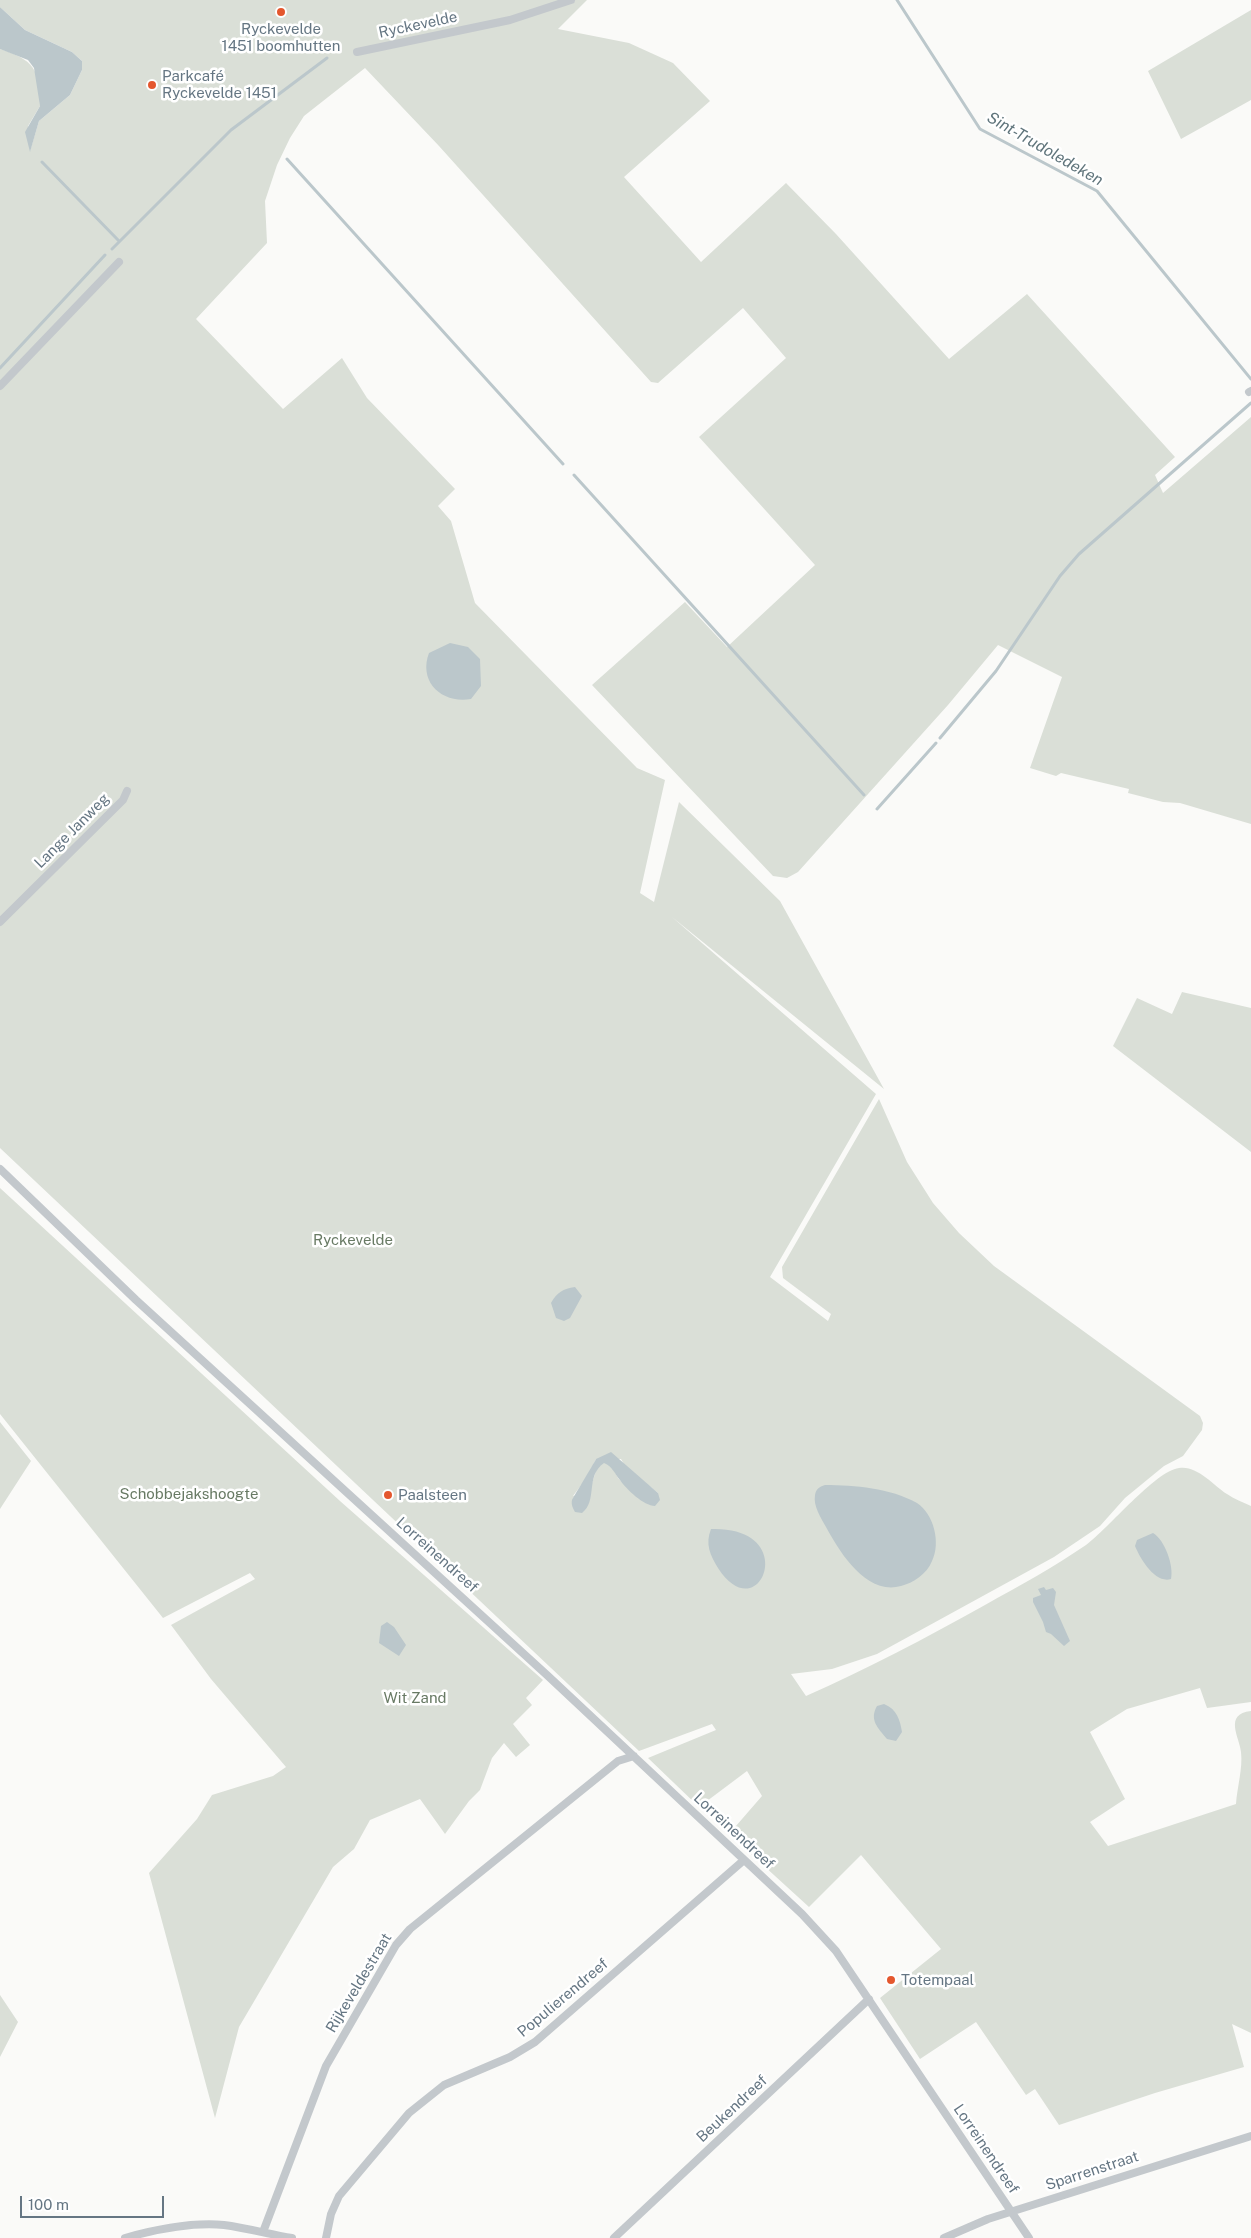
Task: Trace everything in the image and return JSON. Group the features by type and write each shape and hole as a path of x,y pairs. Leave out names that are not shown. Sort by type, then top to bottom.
{"street":[{"name":"Ryckevelde","path":"357,52 524,16 571,0"},
{"path":"0,386 119,262"},
{"name":"Lange Janweg","path":"0,922 122,800 127,791"},
{"name":"Lorreinendreef","path":"0,1169 136,1300 634,1756 802,1914 836,1951 1029,2238"},
{"name":"Rijkeveldestraat","path":"263,2232 326,2066 396,1945 410,1930 618,1761 634,1756"},
{"name":"Populierendreef","path":"326,2238 330,2214 339,2196 414,2108 444,2085 510,2057 535,2042 744,1860"},
{"name":"Beukendreef","path":"614,2238 869,1999"},
{"name":"Sparrenstraat","path":"944,2238 1012,2211 1251,2136"},
{"path":"125,2238 153,2230 187,2226 222,2225 292,2238"}],"green space":[{"path":"0,0 587,0 558,29 629,43 673,63 710,101 624,177 701,262 786,183 836,234 949,359 1027,294 1175,457 1155,475 1163,493 1251,417 1251,824 1180,803 1163,802 1128,793 1129,789 1061,773 1056,776 1030,768 1062,677 998,645 948,705 798,872 787,878 773,876 592,685 685,602 727,647 815,565 699,437 786,358 743,308 658,383 651,382 439,146 365,68 304,116 290,138 277,165 265,201 267,243 196,319 283,409 342,358 367,398 455,489 438,506 451,521 475,603 637,768 665,780 640,893 654,902 679,802 780,901 884,1089 672,917 876,1094 770,1277 828,1321 831,1314 783,1278 782,1267 879,1099 907,1162 933,1203 959,1233 994,1266 1200,1416 1203,1423 1202,1430 1183,1456 1164,1466 1125,1498 1100,1526 1054,1557 877,1654 832,1669 791,1674 806,1696 874,1664 941,1629 1062,1561 1086,1545 1157,1479 1179,1468 1186,1468 1204,1476 1230,1496 1251,1506 1251,1702 1207,1708 1200,1688 1127,1709 1090,1732 1125,1799 1090,1822 1108,1846 1236,1804 1241,1758 1235,1722 1242,1713 1251,1711 1251,2033 1232,2024 1244,2067 1155,2093 1059,2125 1035,2089 1026,2095 976,2022 920,2059 880,1998 941,1949 861,1855 809,1907 729,1834 762,1796 747,1771 699,1807 648,1758 716,1730 712,1724 639,1751 0,1148 0,49 21,57 28,62 33,68 39,83 40,106 28,126 30,151 39,121 70,95 82,70 82,61 72,52 25,30 0,7","holes":["596,1459 621,1459 625,1466 658,1493 634,1493 618,1478 612,1466 604,1462 597,1468 589,1492 573,1496 588,1476"]},
{"path":"1251,10 1251,100 1181,139 1148,71"},
{"path":"1182,992 1251,1008 1251,1152 1113,1046 1137,998 1172,1014"},
{"name":"Wit Zand","path":"0,1188 340,1501 543,1680 526,1698 532,1705 513,1724 530,1745 516,1757 504,1743 492,1758 480,1790 469,1801 445,1834 420,1799 370,1820 354,1849 333,1867 239,2027 215,2118 149,1873 197,1819 212,1795 273,1776 286,1767 211,1679 171,1625 255,1579 250,1573 163,1618 0,1414"},
{"path":"0,1422 31,1461 0,1509"},
{"path":"0,1995 18,2022 0,2057"}],"shaded area":[{"path":"0,7 25,30 72,52 82,61 82,70 70,95 39,121 30,152 25,132 40,106 34,68 28,60 0,49"},
{"path":"450,643 468,647 480,659 481,686 471,699 460,700 451,698 435,689 430,682 426,664 429,653"},
{"path":"575,1287 582,1296 570,1318 564,1321 556,1318 551,1303 553,1299 561,1292"},
{"path":"611,1452 658,1493 660,1500 655,1506 641,1500 626,1488 611,1468 604,1463 598,1468 595,1475 590,1502 587,1508 582,1513 575,1512 572,1500 596,1459"},
{"path":"825,1485 860,1487 884,1491 907,1498 923,1508 932,1521 936,1538 935,1554 927,1570 915,1580 901,1586 888,1587 876,1584 865,1578 838,1548 818,1512 815,1503 815,1493 818,1488"},
{"path":"711,1529 739,1532 757,1543 764,1557 764,1571 758,1583 747,1588 733,1585 718,1568 708,1545"},
{"path":"1153,1533 1161,1541 1168,1554 1172,1574 1171,1579 1165,1580 1154,1574 1144,1563 1135,1546 1137,1540"},
{"path":"1044,1587 1046,1590 1053,1588 1056,1592 1054,1605 1070,1641 1064,1646 1046,1632 1033,1602 1033,1598 1041,1595 1038,1589"},
{"path":"387,1622 394,1627 406,1645 399,1656 379,1643 381,1626"},
{"path":"884,1704 895,1712 899,1719 902,1732 896,1741 887,1739 874,1720 877,1706"}],"waterway":[{"name":"Sint-Trudoledeken","path":"897,0 980,129 1097,191 1251,379"},
{"path":"112,249 231,130 327,58"},
{"path":"287,159 563,464"},
{"path":"42,162 119,241"},
{"path":"0,368 105,255"},
{"path":"940,738 996,671 1060,576 1079,554 1251,403"},
{"path":"574,475 864,795"},
{"path":"877,809 936,743"}],"place":[{"name":"Ryckevelde 1451 boomhutten","path":"281,12"},
{"name":"Parkcafé Ryckevelde 1451","path":"152,85"},
{"name":"Paalsteen","path":"388,1495"},
{"name":"Totempaal","path":"891,1980"}],"park label":[{"name":"Schobbejakshoogte","path":"189,1494"}]}
